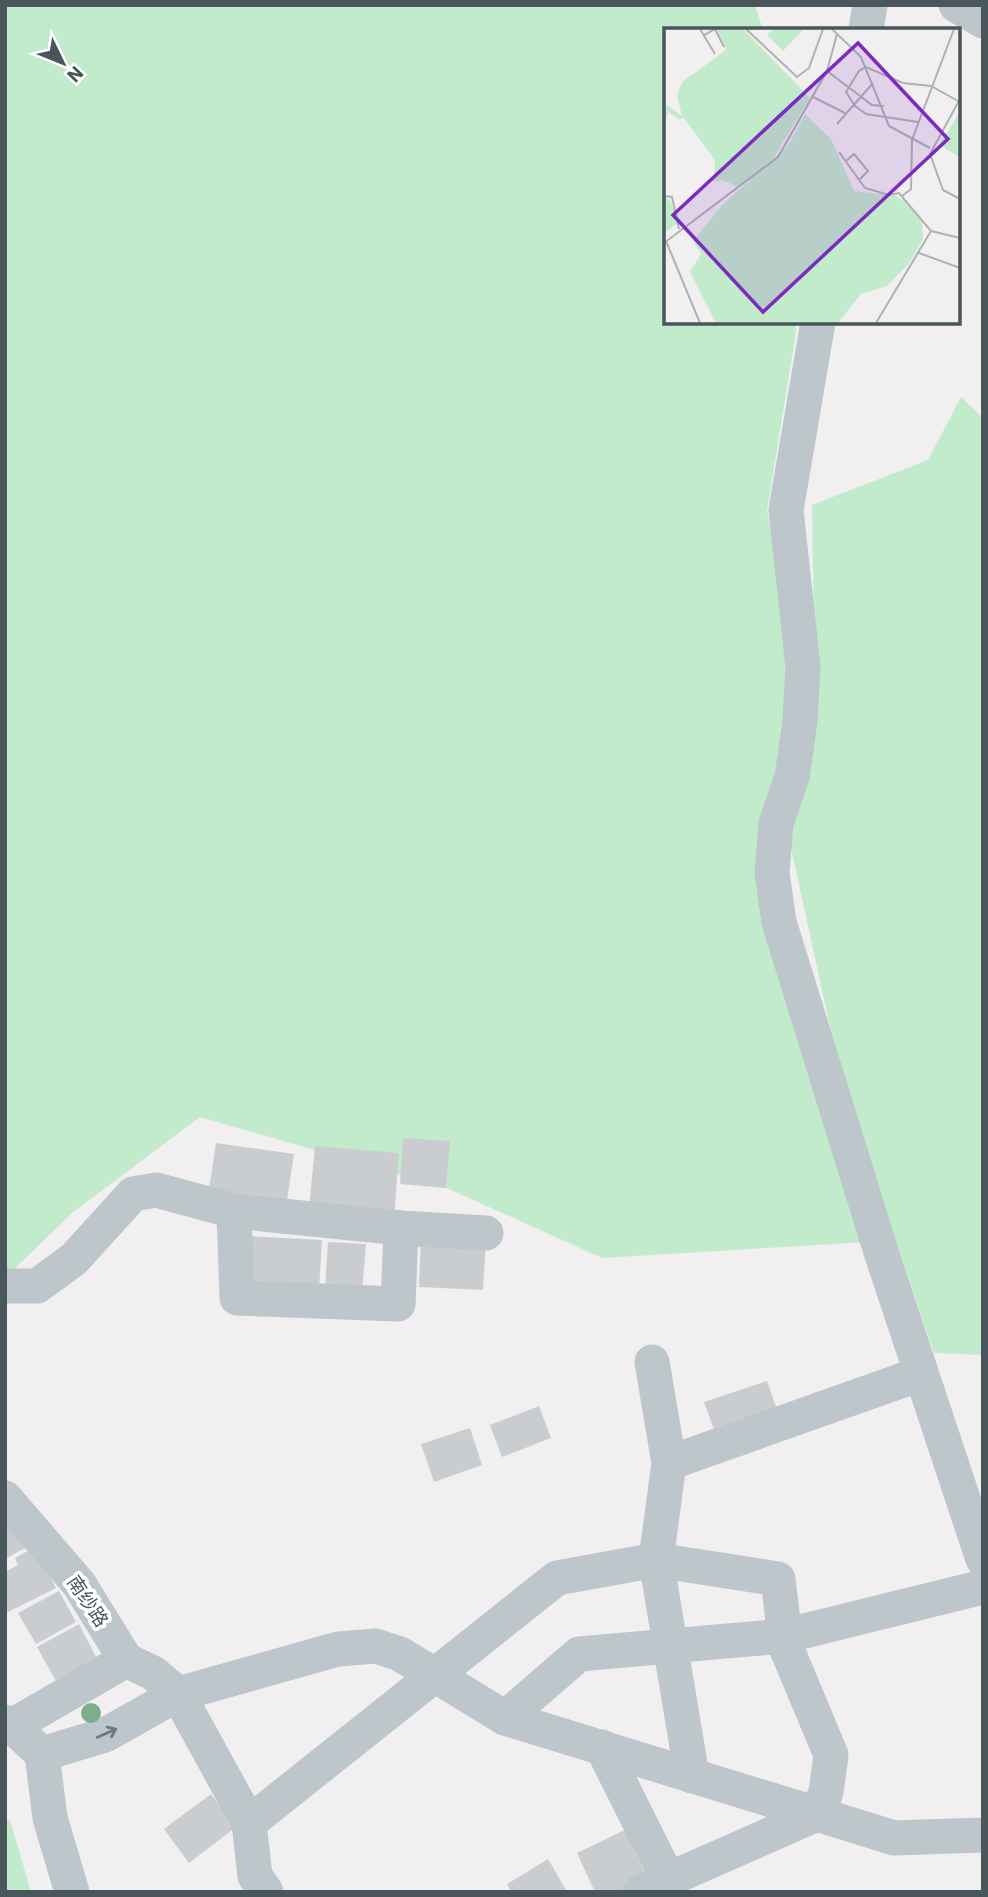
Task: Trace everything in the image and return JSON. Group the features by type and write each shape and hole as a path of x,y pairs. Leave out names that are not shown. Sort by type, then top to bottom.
{"street":[{"path":"866,28 870,5"},
{"path":"956,5 983,21"},
{"path":"818,324 786,510 803,667 800,721 792,777 776,824 772,873 779,922 920,1374 983,1559"},
{"path":"5,1286 37,1286 74,1259 132,1194 156,1190 234,1212 486,1233"},
{"path":"234,1212 236,1298 398,1304 401,1228"},
{"path":"652,1362 669,1463 656,1560 692,1776"},
{"path":"669,1463 920,1374"},
{"name":"南纱路","path":"5,1498 79,1584 126,1660"},
{"path":"250,1824 557,1578 656,1560 778,1579 786,1647 831,1755 825,1792 817,1814 654,1885 602,1747"},
{"path":"505,1717 579,1654 784,1636 983,1587"},
{"path":"42,1754 105,1735 178,1695 338,1649 376,1646 400,1654 505,1717 692,1776 894,1838 983,1835"},
{"path":"72,1892 50,1818 42,1754 9,1724 126,1660 153,1673 178,1695 250,1824 255,1876 266,1892"}],"green space":[{"path":"5,5 755,5 762,28 664,28 664,324 795,324 767,511 791,635 787,758 765,805 780,985 867,1242 602,1258 449,1189 200,1117 72,1213 5,1278"},
{"path":"961,397 983,418 983,1355 934,1353 844,1091 788,834 815,697 812,505 928,460"},
{"path":"10,1820 31,1892 5,1892 5,1821"}],"building":[{"path":"403,1138 450,1141 446,1188 400,1184"},
{"path":"216,1143 294,1154 286,1206 208,1196"},
{"path":"315,1146 399,1153 394,1217 309,1209"},
{"path":"245,1236 322,1240 319,1290 241,1286"},
{"path":"421,1236 486,1239 483,1290 419,1287"},
{"path":"328,1242 366,1244 362,1292 325,1289"},
{"path":"767,1381 780,1418 717,1438 704,1402"},
{"path":"539,1406 551,1438 502,1457 490,1425"},
{"path":"470,1428 482,1465 434,1482 421,1444"},
{"path":"5,1520 27,1547 5,1559"},
{"path":"35,1547 56,1588 8,1612 5,1606 5,1572 18,1565 15,1558"},
{"path":"59,1591 76,1622 36,1644 18,1613"},
{"path":"79,1624 98,1661 57,1683 37,1647"},
{"path":"211,1794 236,1827 189,1863 164,1829"},
{"path":"625,1830 648,1880 623,1892 595,1892 577,1853"},
{"path":"548,1859 567,1892 511,1892 507,1884"}]}
